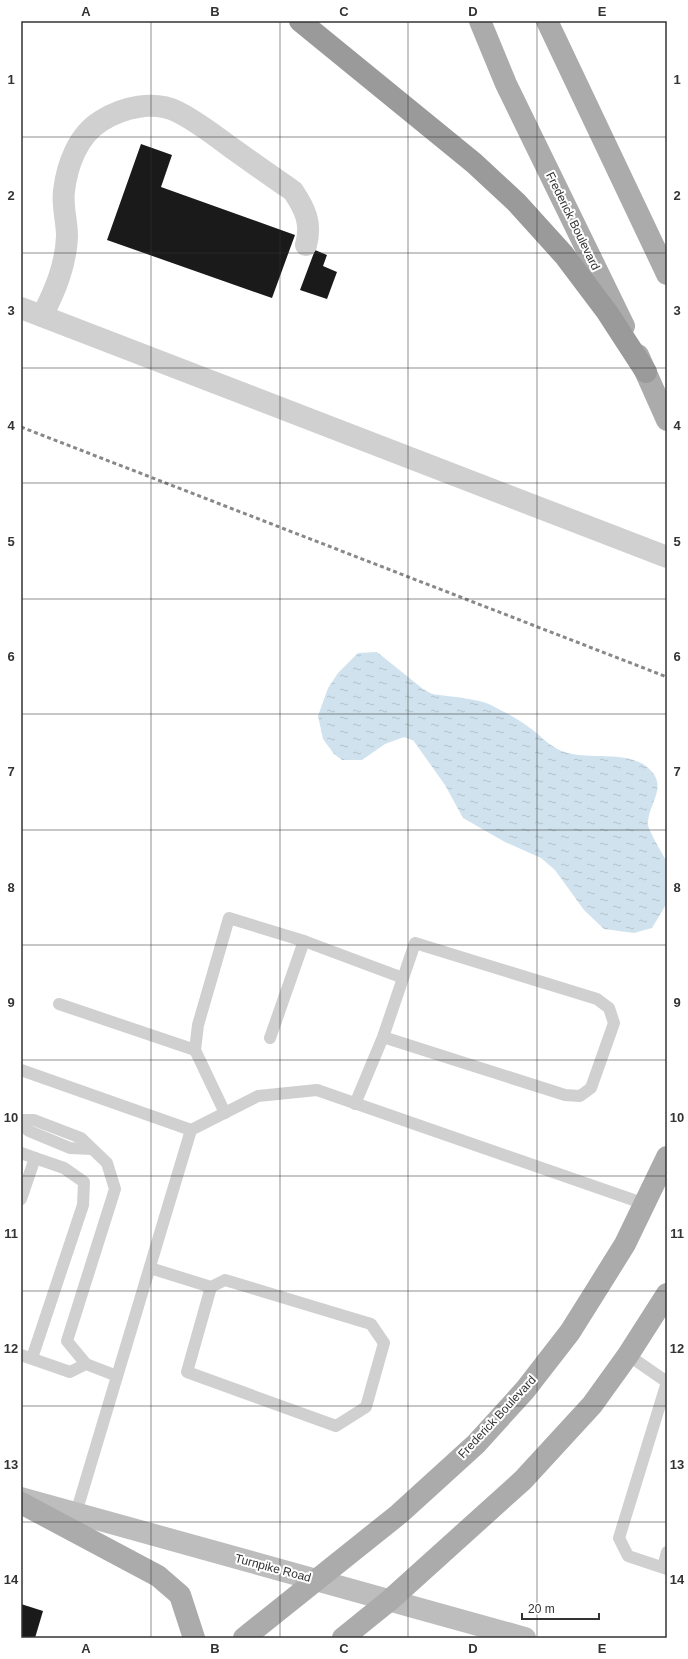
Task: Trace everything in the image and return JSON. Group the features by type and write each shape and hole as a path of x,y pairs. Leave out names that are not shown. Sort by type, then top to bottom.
{"highway":[{"path":"300,21 474,163 516,202 564,256 602,306 646,372"}],"main road":[{"name":"Frederick Boulevard","path":"480,21 506,84 646,372 667,420"},
{"path":"547,21 667,274"},
{"name":"Frederick Boulevard","path":"244,1638 399,1514 476,1444 525,1390 570,1332 598,1289 625,1244 667,1157"},
{"path":"343,1638 390,1600 523,1480 592,1404 628,1355 667,1294"},
{"name":"Turnpike Road","path":"21,1498 525,1638"},
{"path":"21,1503 158,1576 180,1595 194,1638"}],"street":[{"path":"42,316 54,293 62,269 67,236 64,192 68,168 77,146 96,124 112,114 133,107 156,106 177,111 293,191 303,206 308,224 308,237 306,245"},
{"path":"21,308 667,558"}],"lane":[{"path":"225,1112 195,1050 198,1025 229,918 304,941 403,978"},
{"path":"270,1038 304,941"},
{"path":"356,1104 383,1037 414,943 597,999 610,1008 614,1023 591,1088 580,1096 565,1095 383,1037"},
{"path":"59,1004 195,1050"},
{"path":"21,1070 191,1130"},
{"path":"76,1513 191,1130 258,1096 317,1090 645,1204"},
{"path":"21,1120 34,1120 81,1138 107,1163 115,1189 67,1341 86,1364 117,1376"},
{"path":"21,1125 29,1131 70,1148 92,1149"},
{"path":"21,1153 64,1168 84,1182 82,1205 27,1356 70,1372 86,1364"},
{"path":"21,1198 35,1158"},
{"path":"150,1268 211,1287 225,1280 371,1324 384,1343 366,1407 336,1426 188,1372 211,1287"},
{"path":"628,1355 667,1382 619,1538 628,1556 665,1568 667,1552"}],"water":[{"path":"377,652 423,689 432,694 471,699 491,705 521,722 552,746 562,751 578,755 625,758 636,761 653,773 658,786 648,818 648,825 666,860 667,903 652,928 634,933 604,929 584,910 555,870 541,858 505,842 463,818 445,785 413,740 404,737 385,744 362,760 342,760 334,754 323,739 318,716 328,688 338,673 358,653"}],"building":[{"path":"141,144 172,155 161,187 295,235 272,298 107,240"},
{"path":"315,250 327,255 323,266 337,272 327,299 300,290"},
{"path":"21,1604 43,1611 35,1638 21,1638"}],"railway":[{"path":"21,427 667,677"}]}
